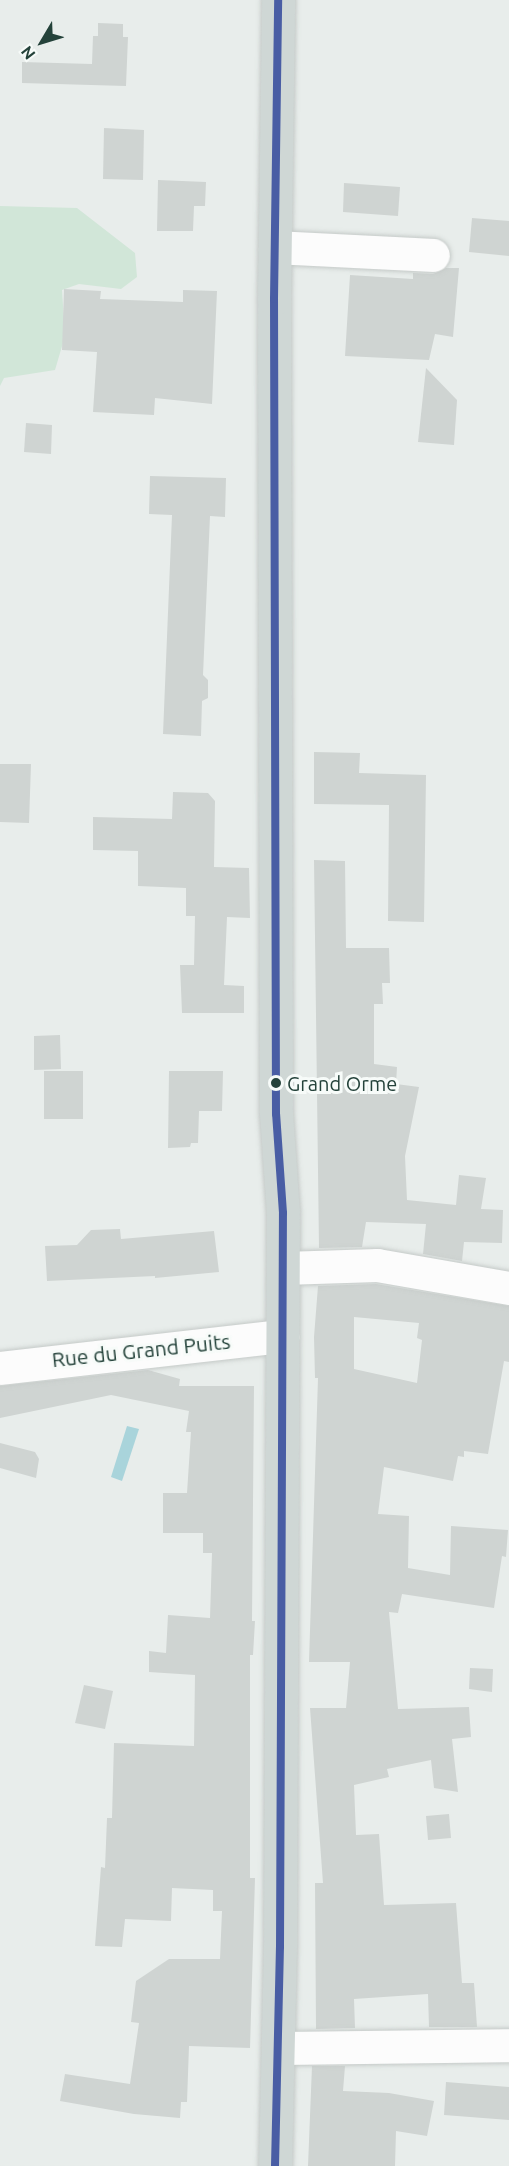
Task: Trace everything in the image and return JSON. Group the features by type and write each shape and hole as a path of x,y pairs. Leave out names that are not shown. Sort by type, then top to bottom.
{"main road":[{"path":"275,2166 278,2048 283,1268 282,1178 276,1114 275,247 278,0"}],"street":[{"path":"275,247 433,255"},
{"path":"283,1268 377,1265 509,1288"},
{"name":"Rue du Grand Puits","path":"0,1368 282,1336"},
{"path":"278,2048 509,2045"}],"green space":[{"path":"0,206 77,208 135,253 137,277 121,289 79,284 62,290 65,336 55,370 4,378 0,386"}],"water":[{"path":"127,1426 139,1429 122,1481 111,1477"}],"building":[{"path":"98,23 123,24 123,37 128,37 126,86 22,83 22,62 92,64 93,36 98,36"},
{"path":"104,128 144,130 143,180 103,179"},
{"path":"158,180 206,182 205,206 194,206 193,231 157,231"},
{"path":"344,183 400,187 398,216 343,212"},
{"path":"472,218 509,221 509,256 469,252"},
{"path":"446,268 459,268 453,337 435,334 429,360 345,356 350,275 413,279 413,273 433,274"},
{"path":"64,289 101,291 100,299 183,302 183,290 217,291 212,404 155,398 154,415 93,412 97,352 62,350"},
{"path":"426,368 457,400 454,445 418,442"},
{"path":"26,423 52,425 51,454 24,452"},
{"path":"150,476 226,478 225,517 210,516 203,675 208,680 208,698 202,701 201,736 163,734 172,515 149,514"},
{"path":"314,752 360,753 359,773 426,775 424,922 388,921 389,805 314,804"},
{"path":"0,764 31,764 29,823 0,822"},
{"path":"173,792 208,793 215,801 214,867 249,868 250,918 227,917 224,985 244,986 244,1013 182,1013 180,965 194,965 195,916 186,916 186,888 138,886 138,851 93,850 93,817 172,819"},
{"path":"314,860 345,861 346,948 389,948 390,983 382,983 383,1004 374,1004 374,1064 397,1067 396,1084 419,1087 405,1156 407,1200 456,1205 459,1175 486,1178 481,1209 503,1210 502,1243 464,1242 462,1261 423,1254 426,1224 366,1222 362,1247 319,1248"},
{"path":"60,1035 61,1069 34,1070 34,1036"},
{"path":"44,1071 83,1071 83,1119 44,1119"},
{"path":"169,1071 223,1071 222,1111 199,1111 198,1143 191,1143 190,1147 168,1148"},
{"path":"120,1229 121,1239 214,1231 219,1272 155,1278 155,1276 47,1281 45,1246 77,1245 91,1230"},
{"path":"376,1284 509,1306 509,1362 504,1361 488,1454 464,1451 464,1457 458,1456 453,1481 384,1467 378,1514 409,1516 408,1568 450,1575 451,1526 508,1530 506,1557 502,1556 494,1608 402,1594 398,1613 389,1612 398,1709 469,1707 471,1737 452,1739 458,1792 434,1788 431,1760 387,1769 389,1777 354,1785 356,1835 379,1834 384,1905 456,1903 462,1983 474,1983 477,2027 429,2027 428,1994 354,1999 355,2028 316,2029 315,1883 323,1883 310,1708 346,1708 350,1662 309,1662 318,1378 315,1378 314,1337 318,1286","holes":["354,1317 419,1323 417,1338 422,1340 417,1383 354,1369"]},
{"path":"148,1370 180,1379 179,1386 254,1386 252,1621 255,1621 253,1655 250,1655 250,1878 255,1878 250,2048 189,2046 187,2102 181,2102 180,2118 134,2114 60,2101 65,2074 130,2084 139,2023 131,2022 136,1981 169,1959 220,1959 222,1911 213,1911 213,1890 172,1888 171,1921 125,1919 122,1947 95,1946 101,1867 105,1868 107,1818 112,1818 114,1743 194,1746 195,1675 149,1672 149,1651 166,1653 168,1615 210,1618 212,1553 203,1553 203,1533 163,1533 163,1493 187,1493 191,1432 186,1432 189,1411 111,1395 0,1418 0,1386"},
{"path":"0,1443 35,1452 39,1459 36,1478 0,1468"},
{"path":"470,1668 493,1669 492,1692 469,1689"},
{"path":"84,1685 113,1691 105,1729 75,1723"},
{"path":"449,1814 451,1838 428,1840 426,1816"},
{"path":"312,2066 345,2066 343,2091 389,2093 434,2101 427,2136 396,2131 395,2166 308,2166"},
{"path":"446,2082 509,2087 509,2120 444,2115"}],"transit line":[{"path":"275,2166 280,1947 283,1213 276,1114 274,299 278,0"}],"place":[{"name":"Grand Orme","path":"276,1083"}]}
